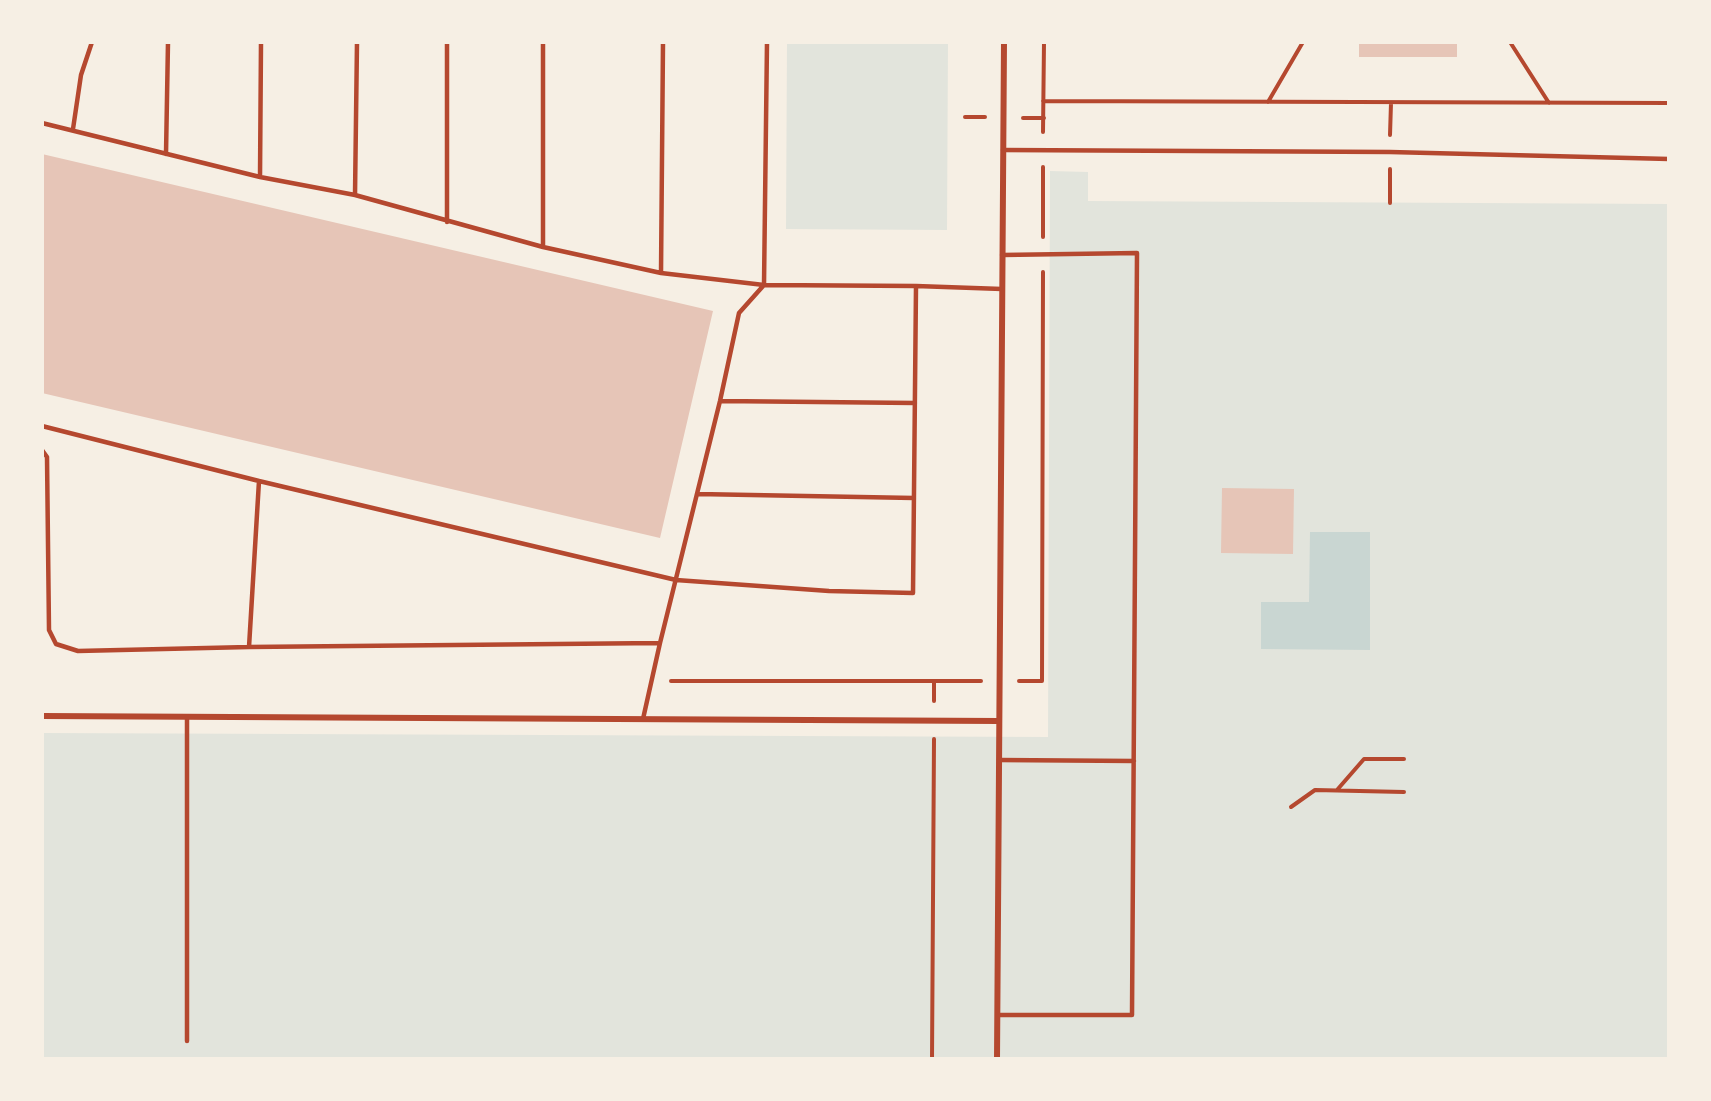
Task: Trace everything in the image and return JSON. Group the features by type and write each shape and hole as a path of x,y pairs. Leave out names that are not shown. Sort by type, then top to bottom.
{"street":[{"path":"997,1059 1004,42"},
{"path":"42,716 999,721"}],"lane":[{"path":"73,129 81,75 92,42"},
{"path":"166,154 168,42"},
{"path":"260,177 261,42"},
{"path":"355,195 357,42"},
{"path":"447,42 447,222"},
{"path":"543,42 543,247"},
{"path":"661,273 663,42"},
{"path":"643,719 739,313 764,285 767,42"},
{"path":"42,123 260,177 355,195 543,247 661,273 764,285 1002,288"},
{"path":"1003,150 1390,152 1669,159"},
{"path":"998,1015 1132,1015 1137,253 1002,255"},
{"path":"42,426 259,481 676,580 829,591 913,593 916,286"},
{"path":"720,401 915,403"},
{"path":"42,450 47,457 49,630 56,644 78,651 249,647 660,644"},
{"path":"249,647 259,481"},
{"path":"697,494 914,498"},
{"path":"187,717 187,1041"},
{"path":"999,760 1134,761"}],"path":[{"path":"652,681 1042,681 1044,42"},
{"path":"1269,102 1303,42"},
{"path":"1510,42 1550,103"},
{"path":"1043,101 1669,104"},
{"path":"932,1059 934,681"},
{"path":"1336,790 1364,759 1404,759"},
{"path":"1291,807 1316,790 1404,792"}],"shaded area":[{"path":"787,42 948,43 947,230 786,229"},
{"path":"1050,171 1088,172 1088,201 1669,204 1669,1059 42,1059 42,733 1048,737"},
{"path":"1310,532 1370,532 1370,650 1261,649 1261,602 1309,602"}],"building":[{"path":"1359,42 1457,42 1457,57 1359,57"},
{"path":"42,154 713,311 660,538 42,393"},
{"path":"1222,488 1294,489 1293,554 1221,553"}]}
